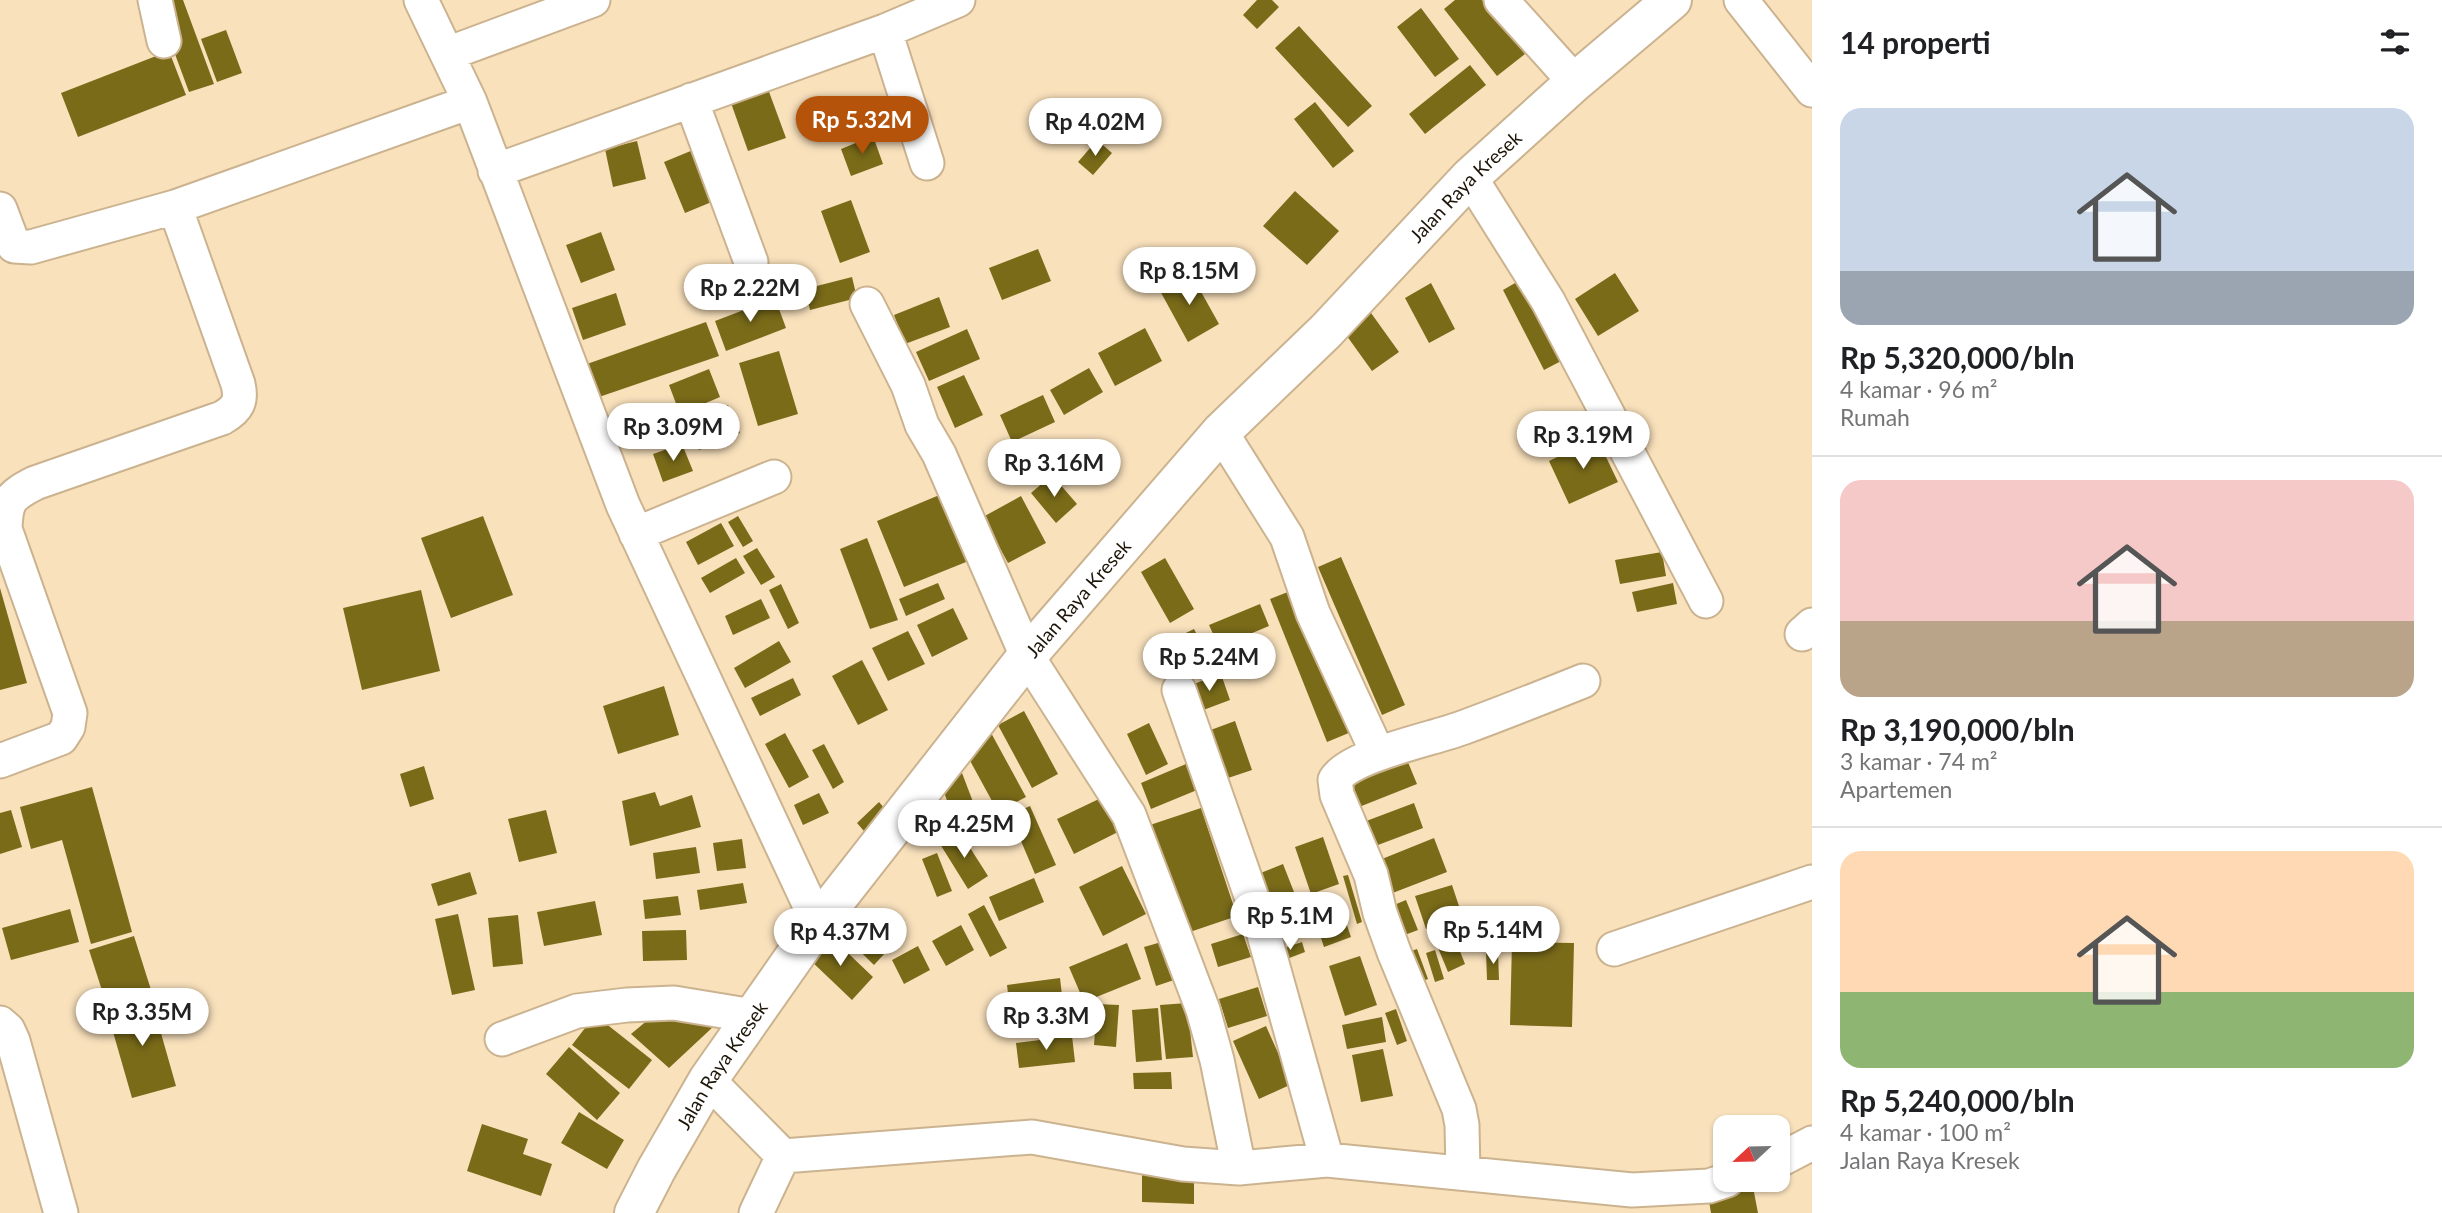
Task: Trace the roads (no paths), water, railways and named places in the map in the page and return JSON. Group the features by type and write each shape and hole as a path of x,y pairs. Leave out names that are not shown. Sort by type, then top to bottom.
{"main road":[{"name":"Jalan Raya Kresek","path":"634,1213 708,1080 818,923 1027,656 1222,432 1326,331 1470,177 1575,82 1672,0"}],"street":[{"path":"155,0 164,41"},
{"path":"422,0 470,102 618,493 818,923"},
{"path":"447,54 593,0"},
{"path":"495,171 885,31 958,0"},
{"path":"1501,0 1575,82"},
{"path":"1741,0 1812,90"},
{"path":"885,31 927,163"},
{"path":"691,100 751,262"},
{"path":"0,209 11,242 9,251 31,247 175,207 470,102"},
{"path":"1470,177 1548,301 1706,601"},
{"path":"0,761 61,738 68,727 70,713 5,529 5,508 14,494 35,483 222,418 233,412 239,404 241,397 238,384 175,207"},
{"path":"867,304 908,385 922,425 939,454 1027,656 1129,815 1203,1010 1217,1060 1239,1168"},
{"path":"1222,432 1287,537 1313,613 1378,754"},
{"path":"636,534 774,477"},
{"path":"1463,1173 1459,1110 1416,1011 1380,913 1371,875 1334,785 1337,776 1348,768 1378,754 1460,729 1583,681"},
{"path":"1179,690 1261,924 1326,1160"},
{"path":"1614,949 1812,882"},
{"path":"502,1039 577,1011 627,1004 674,1003 753,1016"},
{"path":"0,1023 8,1030 13,1041 61,1213"},
{"path":"708,1080 783,1156 1032,1137 1183,1164 1239,1168 1326,1160 1632,1190 1713,1185"},
{"path":"1790,1155 1812,1143"},
{"path":"755,1213 783,1156"}]}
